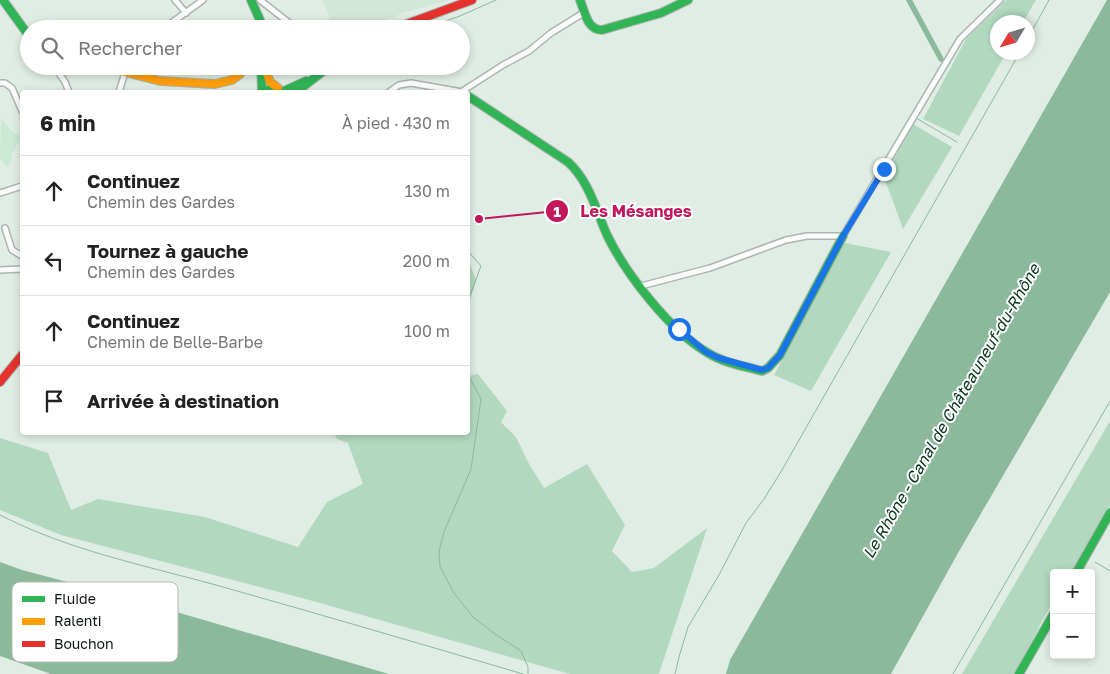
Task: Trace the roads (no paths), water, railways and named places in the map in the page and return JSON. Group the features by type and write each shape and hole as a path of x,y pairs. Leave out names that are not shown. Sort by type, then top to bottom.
{"street":[{"path":"3,0 20,24"},
{"path":"175,0 186,13"},
{"path":"176,20 203,0"},
{"path":"251,0 260,20"},
{"path":"260,0 286,20"},
{"path":"418,20 472,0"},
{"path":"580,0 590,26 595,30 602,30 661,13 688,0"},
{"path":"470,97 568,162 577,170 584,180 614,249 641,286 672,322 706,352 719,358 762,370 768,368 780,355 843,236 960,39 1000,0"},
{"path":"464,90 502,65 529,51 551,33 584,12"},
{"path":"60,75 68,90"},
{"path":"120,90 124,75"},
{"path":"143,75 160,81 215,84 232,80 239,75"},
{"path":"262,75 262,90"},
{"path":"266,75 270,82 282,90"},
{"path":"298,90 317,75"},
{"path":"266,90 271,87 282,90 313,78"},
{"path":"0,83 5,82 12,88 20,106"},
{"path":"392,90 398,85 412,83 450,90"},
{"path":"0,193 20,187"},
{"path":"5,228 12,250 20,255"},
{"path":"641,286 710,268 786,240 807,236 843,236"},
{"path":"0,270 20,269"},
{"path":"0,382 20,357"},
{"path":"1078,569 1110,513"},
{"path":"1019,674 1053,614"}],"water":[{"name":"Le Rhône - Canal de Châteauneuf-du-Rhône","path":"1107,0 1110,0 1110,292 958,553 891,674 726,674 730,660"},
{"path":"0,562 68,582 12,582 12,660 0,656"},
{"path":"178,612 389,674 51,674 17,662 178,662"}],"waterway":[{"path":"448,20 496,0"},
{"path":"909,0 941,59"},
{"path":"1035,25 1049,0"},
{"path":"675,674 688,627 719,575 746,523 782,470 1015,60"},
{"path":"946,68 916,118 957,142"},
{"path":"470,253 481,266 470,296"},
{"path":"470,379 481,399 471,469 444,532 439,551 440,567 454,593 473,617 521,651 528,667 528,674"},
{"path":"953,674 1110,401"},
{"path":"0,515 52,538 106,556 255,596 523,674"},
{"path":"1095,562 1110,571"}],"place":[{"name":"Les Mésanges","path":"479,219"}]}
